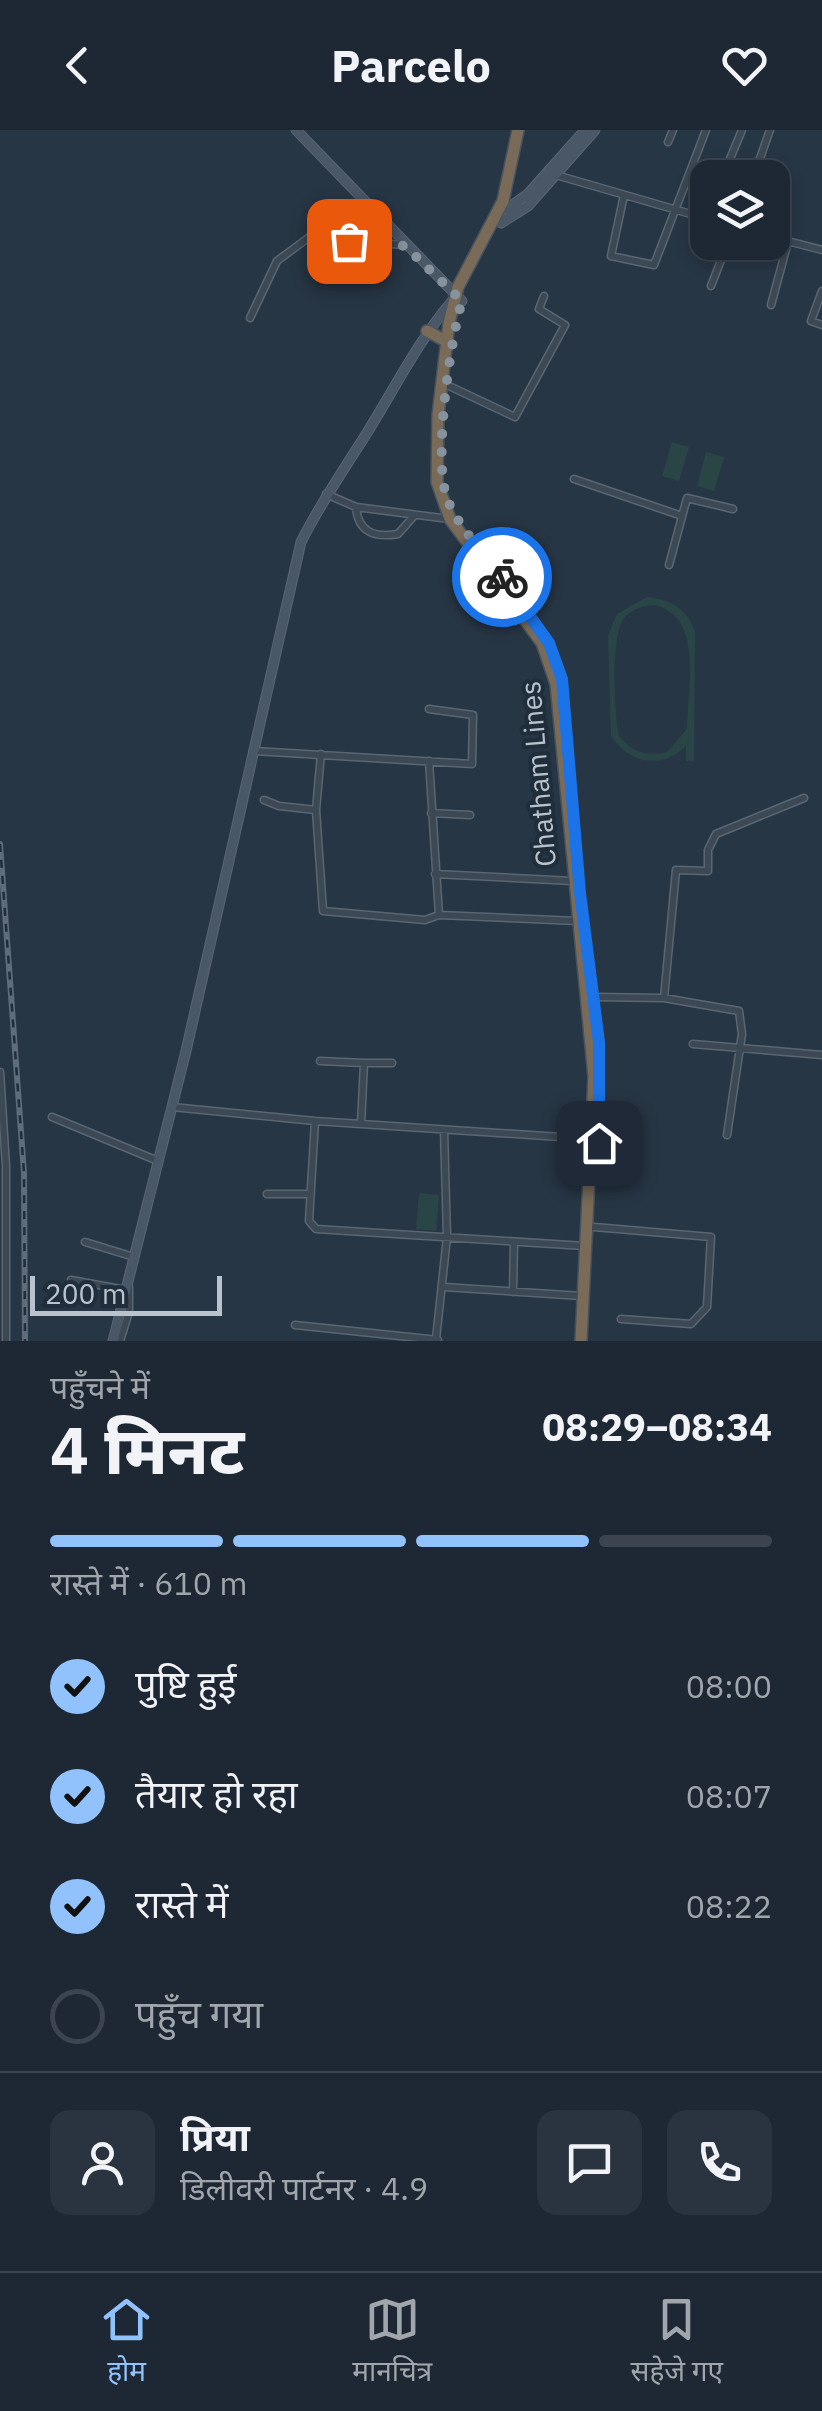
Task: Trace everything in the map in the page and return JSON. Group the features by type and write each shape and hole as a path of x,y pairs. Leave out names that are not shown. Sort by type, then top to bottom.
{"highway":[{"name":"Chatham Lines","path":"521,130 507,209 458,299 447,385 443,483 449,505 535,621 560,669 593,1060 584,1341"},
{"name":"Chatham Lines","path":"521,130 497,216 458,299 446,341 437,482 450,519 552,662 577,921 594,997 600,1062 594,1227 584,1341"},
{"path":"426,331 446,341"}],"street":[{"path":"116,1341 300,542 325,493 365,437 426,331 458,299 296,130"},
{"path":"507,209 528,194 585,130"},
{"path":"501,223 528,206 595,130"},
{"path":"668,142 673,130"},
{"path":"624,195 611,256 654,265 672,209 706,130"},
{"path":"730,160 742,130"},
{"path":"759,160 770,130"},
{"path":"556,176 690,213"},
{"path":"250,318 277,261 308,238 405,246"},
{"path":"790,242 822,250"},
{"path":"711,286 721,260"},
{"path":"771,305 783,260"},
{"path":"822,291 811,321 822,324"},
{"path":"447,385 515,418 564,325 539,309 544,296"},
{"path":"574,479 682,516"},
{"path":"325,493 356,507 413,518 450,519"},
{"path":"668,565 686,498 733,509"},
{"path":"356,507 363,530 380,534 398,534 413,518"},
{"path":"252,751 472,764 471,713 429,709"},
{"path":"320,754 316,810 322,911 425,920 439,915 577,921"},
{"path":"429,761 439,915"},
{"path":"664,998 676,870 708,872 708,850 716,834 804,798"},
{"path":"264,800 279,806 316,810"},
{"path":"430,814 470,815"},
{"path":"435,874 573,882"},
{"path":"594,997 664,998 739,1011 743,1020 727,1136"},
{"path":"693,1044 822,1055"},
{"path":"320,1061 392,1063"},
{"path":"361,1124 364,1064"},
{"path":"0,1072 6,1341"},
{"path":"172,1107 592,1139"},
{"path":"52,1117 158,1161"},
{"path":"314,1120 309,1220 316,1230 586,1246"},
{"path":"295,1325 438,1340 446,1237 444,1130"},
{"path":"267,1194 310,1194"},
{"path":"594,1227 711,1237 707,1307 690,1324 621,1318"},
{"path":"85,1242 134,1257"},
{"path":"513,1292 514,1242"},
{"path":"71,1280 127,1285"},
{"path":"444,1288 584,1296"},
{"path":"338,1340 339,1330"}],"green space":[{"path":"672,442 689,447 679,481 662,476"},
{"path":"706,452 724,457 714,491 697,486"},
{"path":"647,597 677,607 692,624 694,761 686,761 686,746 656,761 636,758 611,736 608,635 617,614","holes":["655,605 671,612 681,624 690,657 687,729 667,752 646,753 629,746 619,736 615,692 617,639 625,617 635,610"]},
{"path":"419,1193 439,1195 436,1231 416,1229"}],"railway":[{"path":"0,844 24,1173 25,1341"}],"way so far":[{"path":"349,241 405,246 454,298 462,301 447,385 443,483 454,513 502,577"}],"route":[{"path":"502,577 549,643 564,690 580,893 599,1042 599,1143"}]}
